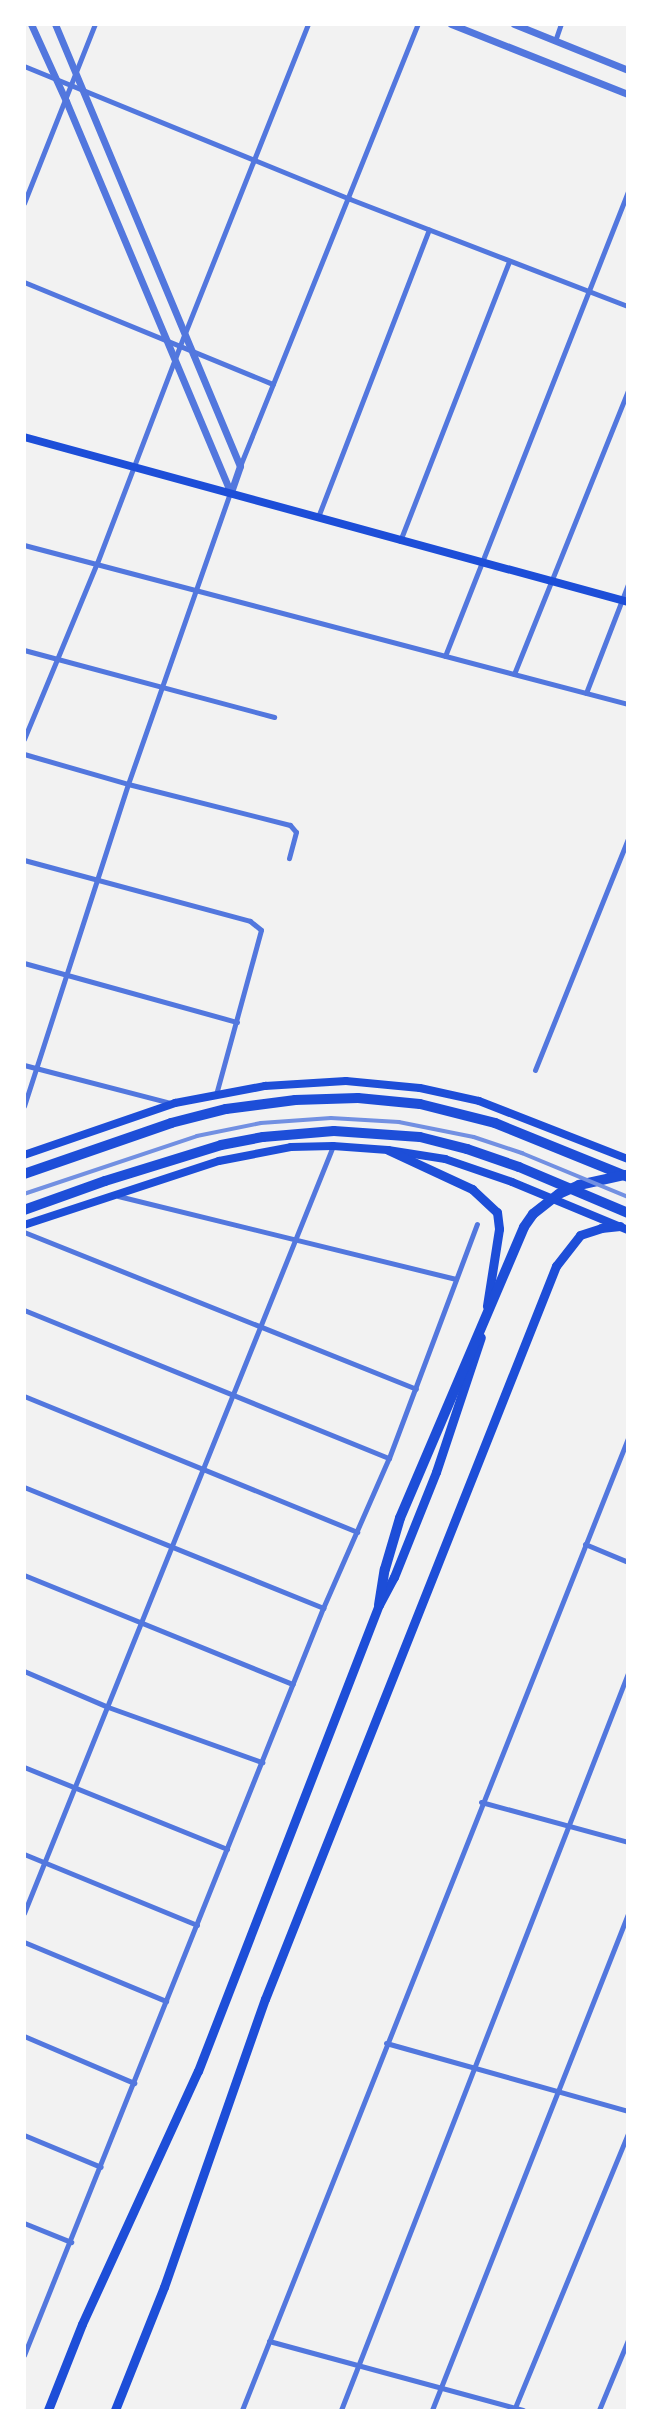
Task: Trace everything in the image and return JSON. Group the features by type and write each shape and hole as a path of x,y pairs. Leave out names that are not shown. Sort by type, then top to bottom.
{"highway":[{"path":"24,1174 196,1116 257,1104 305,1099 358,1098 420,1104 495,1123 628,1176"},
{"path":"24,1210 161,1162 221,1145 299,1132 376,1132 420,1138 494,1157 628,1213"},
{"path":"379,1605 385,1569 401,1518 524,1227 533,1214 559,1194 579,1185 628,1176"}],"main road":[{"path":"24,437 624,601"},
{"path":"24,1156 174,1104 216,1095 318,1082 392,1084 479,1101 628,1159"},
{"path":"24,1226 219,1160 291,1147 332,1146 388,1150 456,1163 540,1193 624,1228"},
{"path":"48,2410 82,2324 198,2071 379,1605 394,1577 436,1472 484,1327 499,1229 497,1212 481,1195 388,1150"},
{"path":"115,2410 164,2287 265,1999 556,1266 580,1235 601,1228 624,1228"}],"street":[{"path":"31,24 177,360 230,492"},
{"path":"55,24 240,466"},
{"path":"24,203 95,24"},
{"path":"24,739 97,563 308,24"},
{"path":"24,1106 128,784 230,492 350,199 418,24"},
{"path":"451,24 628,94"},
{"path":"514,24 628,70"},
{"path":"555,41 561,24"},
{"path":"24,66 350,199 628,306"},
{"path":"445,656 628,192"},
{"path":"318,517 429,230"},
{"path":"400,541 509,262"},
{"path":"24,282 273,384"},
{"path":"514,674 628,390"},
{"path":"24,545 628,704"},
{"path":"586,693 624,601 628,584"},
{"path":"24,650 274,717"},
{"path":"24,754 128,784 290,825 296,832 289,858"},
{"path":"535,1070 628,839"},
{"path":"24,860 250,921 261,930 216,1095"},
{"path":"24,963 237,1022"},
{"path":"24,1066 174,1104"},
{"path":"24,1913 332,1146"},
{"path":"111,1195 456,1279"},
{"path":"24,2355 323,1608 389,1458 477,1224"},
{"path":"24,1232 416,1389"},
{"path":"24,1310 389,1458"},
{"path":"24,1396 357,1532"},
{"path":"242,2410 481,1802 628,1438"},
{"path":"24,1487 323,1608"},
{"path":"585,1544 628,1562"},
{"path":"24,1575 293,1684"},
{"path":"24,1671 108,1707 262,1762"},
{"path":"341,2410 628,1673"},
{"path":"24,1767 227,1849"},
{"path":"481,1802 628,1842"},
{"path":"24,1854 197,1925"},
{"path":"432,2410 628,1914"},
{"path":"24,1942 166,2001"},
{"path":"24,2036 134,2083"},
{"path":"386,2043 628,2111"},
{"path":"514,2409 628,2133"},
{"path":"24,2135 101,2167"},
{"path":"24,2222 71,2242"},
{"path":"599,2410 628,2340"},
{"path":"269,2341 523,2410"}],"railway":[{"path":"24,1194 197,1136 261,1123 331,1118 399,1122 474,1137 522,1153 628,1197"}]}
